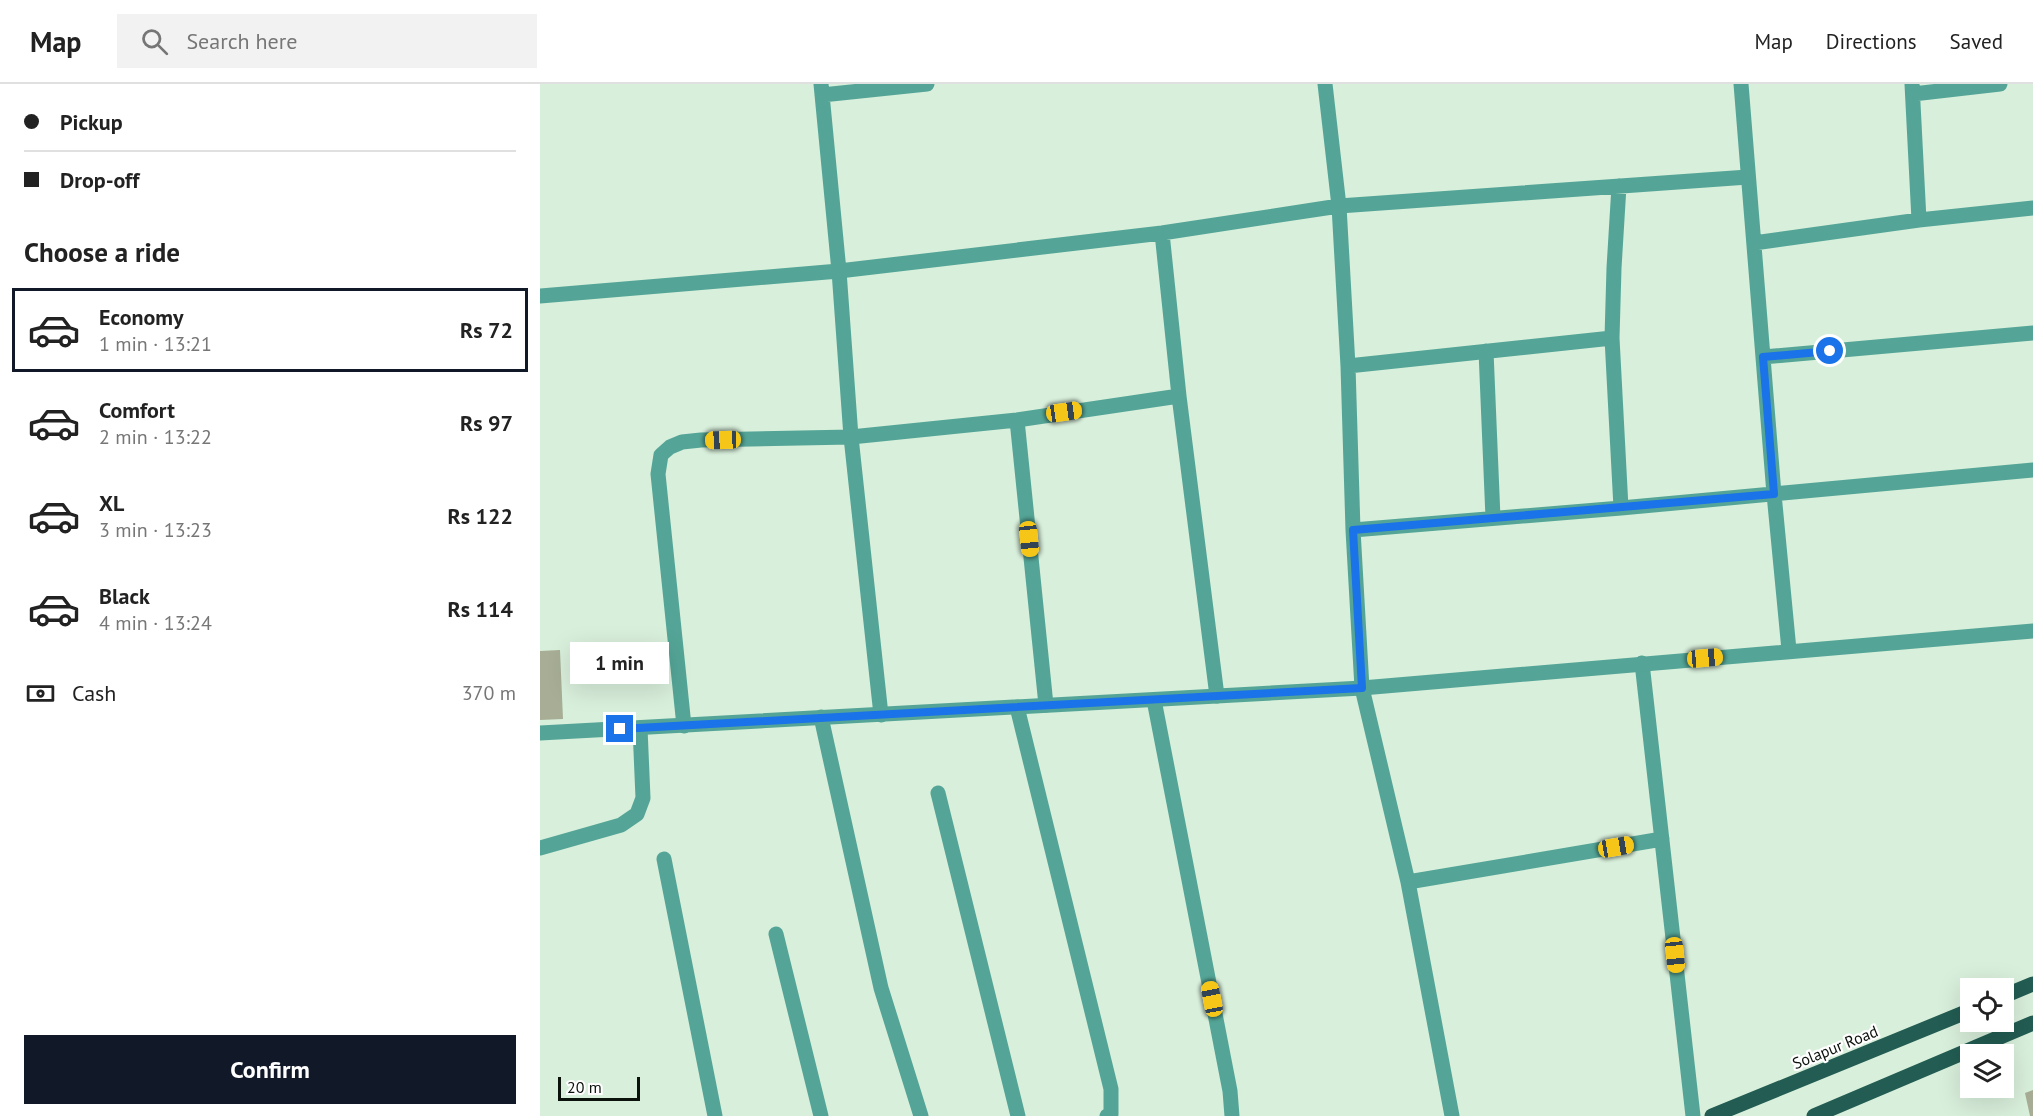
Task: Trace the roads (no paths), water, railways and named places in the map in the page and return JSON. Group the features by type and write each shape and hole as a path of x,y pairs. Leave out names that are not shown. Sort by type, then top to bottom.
{"main road":[{"path":"2014,992 2033,984"},
{"name":"Solapur Road","path":"1712,1116 1960,1015"},
{"path":"1814,1116 1841,1111 2033,1023"}],"street":[{"path":"881,715 851,436 839,271 822,90 927,84"},
{"path":"1325,84 1339,206 1362,688 1408,882 1452,1116"},
{"path":"1741,84 1789,650"},
{"path":"1919,220 1913,89 2000,84"},
{"path":"540,296 839,271 1162,233 1339,206 1748,177"},
{"path":"1619,186 1612,338 1621,508"},
{"path":"1754,243 1919,220 2033,208"},
{"path":"1162,233 1179,396 1217,696"},
{"path":"1763,357 2033,333"},
{"path":"1348,366 1612,338"},
{"path":"1486,351 1493,518"},
{"path":"684,726 658,474 661,455 670,447 701,440 851,436 1017,420 1179,396"},
{"path":"1017,420 1046,705"},
{"path":"1353,530 2033,470"},
{"path":"540,733 1362,688 2033,631"},
{"path":"1642,663 1693,1116"},
{"path":"1154,699 1230,1091 1232,1116"},
{"path":"1017,707 1111,1089 1111,1114 1107,1116"},
{"path":"821,717 881,987 921,1116"},
{"path":"540,848 621,825 637,814 643,798 640,728"},
{"path":"938,793 1018,1116"},
{"path":"1408,882 1662,839"},
{"path":"664,859 715,1116"},
{"path":"776,934 821,1116"}]}
